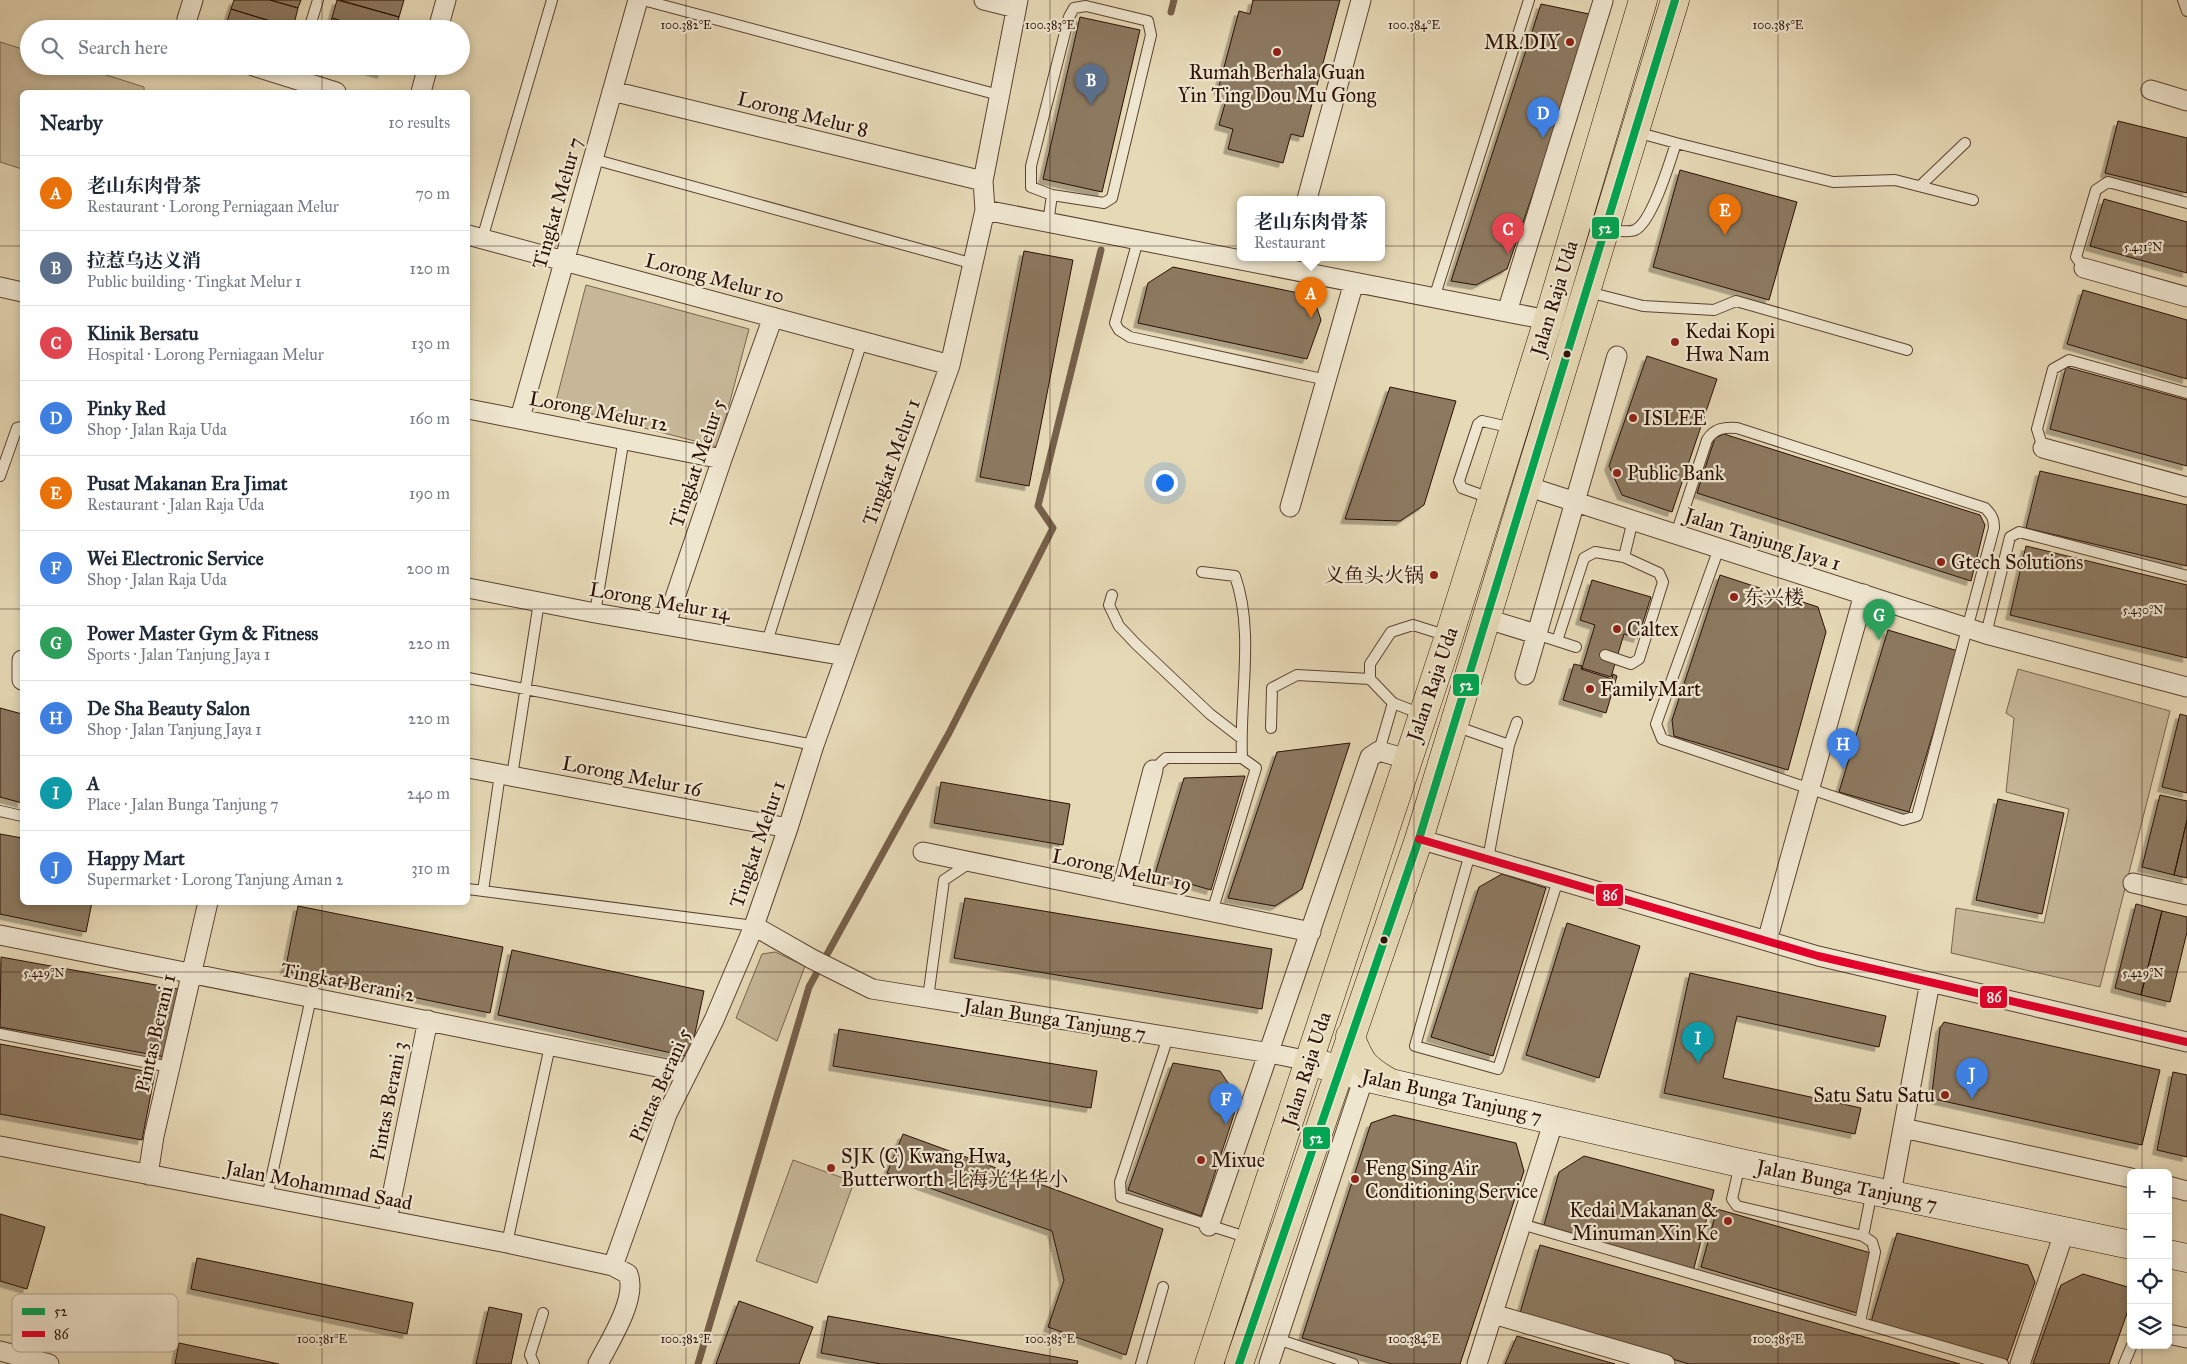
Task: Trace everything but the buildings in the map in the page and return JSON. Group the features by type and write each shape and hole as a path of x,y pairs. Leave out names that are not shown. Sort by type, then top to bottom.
{"main road":[{"name":"Jalan Raja Uda","path":"1209,1364 1449,636 1548,320 1643,0"},
{"name":"Jalan Raja Uda","path":"1239,1364 1318,1131 1363,1075 1350,1036 1419,839 1676,0"},
{"path":"1350,1036 1362,1063 1368,1069 1363,1075"},
{"path":"1288,1123 1300,1120 1310,1123 1318,1131"}],"street":[{"path":"187,20 192,0"},
{"path":"440,20 446,0"},
{"name":"Tingkat Melur 7","path":"520,418 638,0"},
{"path":"984,0 1017,4"},
{"path":"1308,196 1361,0"},
{"path":"1507,312 1601,0"},
{"name":"Tingkat Melur 1","path":"754,926 845,656 950,365 985,210 983,181 1017,4"},
{"path":"300,75 332,90"},
{"path":"422,90 426,75"},
{"path":"2151,90 2187,101"},
{"name":"Lorong Melur 8","path":"612,91 983,181"},
{"path":"985,210 1138,240 1237,255"},
{"name":"Lorong Melur 10","path":"475,237 950,365"},
{"path":"1276,261 1354,282 1548,320"},
{"path":"2084,268 2187,297"},
{"path":"1290,507 1354,282"},
{"path":"0,287 20,292"},
{"name":"Tingkat Melur 5","path":"666,624 773,317"},
{"path":"1525,675 1617,356"},
{"name":"Lorong Melur 12","path":"470,409 624,438 722,459"},
{"path":"2043,448 2187,487"},
{"name":"Jalan Tanjung Jaya 1","path":"1526,486 1986,634 2187,687"},
{"name":"Lorong Melur 14","path":"470,588 845,656"},
{"path":"1767,941 1864,594"},
{"path":"1487,619 1536,634"},
{"path":"1374,754 1408,758"},
{"name":"Jalan Raja Uda","path":"1209,1226 1374,754"},
{"name":"Lorong Melur 16","path":"470,768 788,828"},
{"path":"1121,893 1153,770"},
{"path":"1419,839 1818,956 2187,1042"},
{"name":"Lorong Melur 19","path":"923,852 1311,932"},
{"path":"2133,883 2187,895"},
{"name":"Pintas Berani 1","path":"148,1175 154,1136 207,905"},
{"name":"Jalan Bunga Tanjung 7","path":"754,926 812,959 872,989 1270,1053 1740,1163 2127,1244"},
{"name":"Pintas Berani 5","path":"598,1364 618,1326 630,1294 632,1283 620,1270 667,1114 714,1020 754,926"},
{"name":"Tingkat Berani 2","path":"0,935 192,972 311,998 687,1073"},
{"path":"1881,1192 1903,1128 1930,982"},
{"name":"Pintas Berani 3","path":"387,1220 428,1020"},
{"path":"1269,1364 1363,1075"},
{"path":"1477,1364 1554,1120"},
{"path":"1903,1128 2127,1177"},
{"name":"Jalan Mohammad Saad","path":"0,1146 507,1243 620,1270"},
{"path":"2172,1187 2187,1191"},
{"path":"2020,1364 2065,1230"},
{"path":"2172,1255 2187,1258"},
{"path":"1493,1314 1665,1364"},
{"path":"2172,1335 2187,1338"},
{"path":"0,1352 49,1364"}],"lane":[{"path":"312,20 318,0"},
{"path":"475,237 552,0"},
{"path":"643,0 999,95"},
{"path":"1434,298 1529,0"},
{"path":"2183,0 2187,11"},
{"path":"1086,6 1148,21 1151,35 1112,198 1104,203 1052,195 1030,187 1030,166 1069,18 1074,8 1086,6"},
{"path":"1634,132 1833,182 1895,180 1972,200"},
{"path":"1920,186 1965,143"},
{"path":"1604,230 1633,231 1645,222 1666,174 1676,144"},
{"path":"593,159 974,264"},
{"path":"2084,268 2076,257 2096,190 2108,182 2187,203"},
{"path":"1048,223 1052,195"},
{"path":"1138,240 1115,323 1119,330 1130,337 1327,380"},
{"path":"1588,292 1642,306 1714,310 1736,301 1907,350"},
{"path":"767,642 862,341"},
{"path":"2043,448 2037,429 2053,369 2069,360 2187,393"},
{"path":"1491,498 1462,488 1459,481 1478,424 1482,421 1513,428"},
{"path":"0,476 17,428 20,427"},
{"path":"1676,534 1710,434 1727,427 1737,428 1985,508 1994,519 1994,528 1917,816 1903,820 1662,739 1656,724 1719,548"},
{"path":"595,612 624,438"},
{"path":"1624,557 1633,520"},
{"path":"1986,634 2010,537 2019,532 2187,576"},
{"path":"1557,641 1584,558 1595,552 1624,557 1658,573 1663,582 1639,659 1631,664 1605,655"},
{"path":"1202,572 1235,576 1242,595 1244,692 1241,738 1242,758"},
{"path":"1112,595 1109,605 1119,626 1210,714 1241,738"},
{"path":"483,891 506,775 526,689 539,602"},
{"path":"1422,714 1392,703 1370,679 1370,664 1391,632 1413,625 1449,636"},
{"path":"1536,634 1576,647"},
{"path":"1271,728 1272,688 1297,675 1370,679"},
{"path":"470,678 814,745"},
{"path":"1374,754 1392,703"},
{"path":"1488,859 1509,745 1517,722"},
{"path":"1454,726 1509,745"},
{"path":"1153,770 1166,758 1242,758 1256,768 1212,912"},
{"path":"0,812 20,816"},
{"path":"1470,854 1415,1046 1498,1069 1558,880"},
{"path":"928,998 944,880 971,862"},
{"path":"470,889 754,926"},
{"path":"267,1197 311,998"},
{"path":"0,1034 170,1067"},
{"path":"1168,1037 1120,1182 1122,1197 1250,1238"},
{"path":"507,1243 550,1046"},
{"path":"1740,1163 1732,1198 1737,1206 1863,1236 1872,1242 1875,1252 1860,1322"},
{"path":"1863,1236 1881,1192"},
{"path":"1521,1224 2003,1364"},
{"path":"1142,1364 1163,1287"},
{"path":"534,1364 530,1355 543,1312"},
{"path":"1277,1339 1353,1364"},
{"path":"2124,1364 2130,1349"}],"shaded area":[{"path":"0,42 20,48 20,75 106,75 144,87 144,90 20,90 20,168 0,162"},
{"path":"586,285 749,329 718,447 555,405"},
{"path":"2018,669 2170,711 2100,987 1951,953 1956,908 2044,923 2069,809 2006,792 2014,718 2006,713"},
{"path":"775,952 805,966 777,1041 736,1018 762,954"},
{"path":"793,1160 854,1182 817,1283 756,1261"}],"waterway":[{"path":"1171,12 1174,0"},
{"path":"698,1364 809,987 949,733 1053,528 1038,506 1101,250"}],"transit line":[{"name":"52","path":"1239,1364 1419,839 1675,0"},
{"name":"86","path":"1419,839 1818,956 2187,1042"}],"place":[{"name":"MR.DIY","path":"1570,42"},
{"name":"Rumah Berhala Guan Yin Ting Dou Mu Gong","path":"1277,52"},
{"name":"拉惹乌达义消","path":"1091,105"},
{"name":"Pinky Red","path":"1543,138"},
{"name":"Pusat Makanan Era Jimat","path":"1725,235"},
{"name":"Klinik Bersatu","path":"1508,254"},
{"name":"老山东肉骨茶","path":"1311,318"},
{"name":"Kedai Kopi Hwa Nam","path":"1675,342"},
{"name":"ISLEE","path":"1633,418"},
{"name":"Public Bank","path":"1617,473"},
{"name":"Gtech Solutions","path":"1941,562"},
{"name":"义鱼头火锅","path":"1434,575"},
{"name":"东兴楼","path":"1734,597"},
{"name":"Caltex","path":"1617,629"},
{"name":"Power Master Gym & Fitness","path":"1879,640"},
{"name":"FamilyMart","path":"1590,689"},
{"name":"De Sha Beauty Salon","path":"1843,769"},
{"name":"A","path":"1698,1063"},
{"name":"Satu Satu Satu","path":"1945,1095"},
{"name":"Happy Mart","path":"1972,1099"},
{"name":"Wei Electronic Service","path":"1226,1124"},
{"name":"Mixue","path":"1201,1160"},
{"name":"SJK (C) Kwang Hwa, Butterworth 北海光华华小","path":"831,1168"},
{"name":"Feng Sing Air Conditioning Service","path":"1355,1179"},
{"name":"Kedai Makanan & Minuman Xin Ke","path":"1728,1221"}]}
